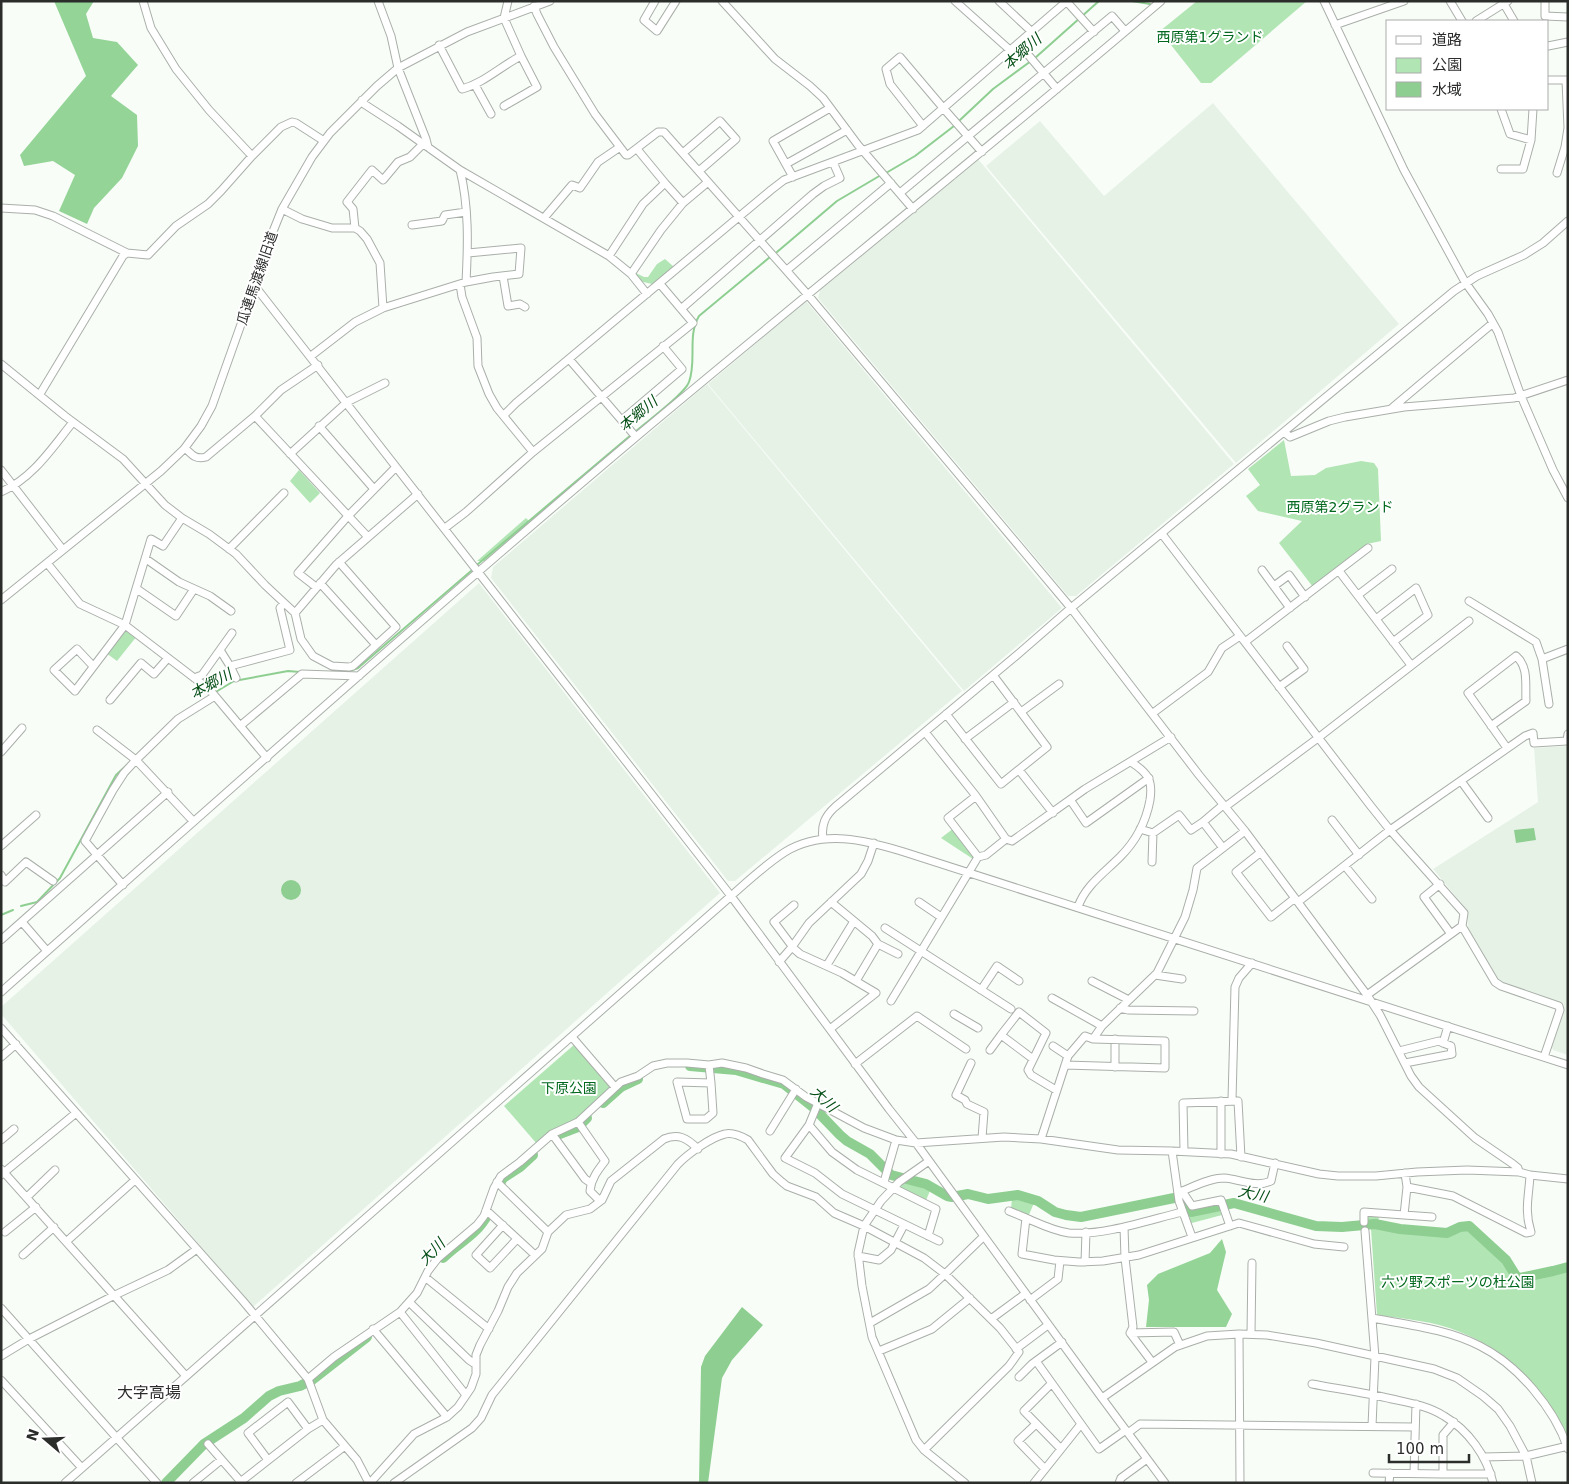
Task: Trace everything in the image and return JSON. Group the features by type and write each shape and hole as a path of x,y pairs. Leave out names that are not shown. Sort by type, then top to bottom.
{"street":[{"path":"143,1 151,28 176,69 209,110 252,156"},
{"path":"355,228 353,209 347,202 372,170 383,180 398,162 410,157 425,146 426,139 398,68 391,36 379,1"},
{"path":"504,106 536,87 504,18 508,1"},
{"name":"瓜連馬渡線旧道","path":"1,600 145,484 185,448 201,426 219,390 266,249 282,209 299,177 324,141 362,100 398,68 466,32 550,1"},
{"path":"655,1 644,20 658,31 676,1"},
{"path":"722,1 775,59 810,86 913,209"},
{"path":"955,1 1011,51"},
{"path":"999,1 1032,32"},
{"path":"1,992 193,821 636,437 982,152 1161,1"},
{"path":"1324,1 1393,147 1465,282 1493,323 1553,470 1568,498"},
{"path":"1335,25 1404,1"},
{"path":"1545,1 1545,16 1568,17"},
{"path":"504,415 784,180 906,135 923,126 1067,2 1094,32"},
{"path":"1452,2 1461,20"},
{"path":"1478,20 1506,3 1514,20"},
{"path":"534,6 536,14 594,114 626,155 637,150 658,132 664,132 740,216 1071,608 1153,713 1261,852 1367,995 1399,1050 1411,1076 1427,1096 1475,1138 1513,1164 1519,1172"},
{"path":"900,194 1112,16 1125,31"},
{"path":"1549,46 1568,42"},
{"path":"1019,44 1057,89"},
{"path":"439,45 462,89 475,85 506,63 520,56"},
{"path":"923,126 890,84 886,69 900,57 982,152"},
{"path":"1549,80 1567,80 1568,128 1565,147 1557,173"},
{"path":"475,85 492,114"},
{"path":"362,100 364,104 460,170 609,256 632,274 647,294"},
{"path":"793,177 773,142 830,108"},
{"path":"1501,110 1510,134 1531,140"},
{"path":"1501,169 1523,169 1531,140 1533,110"},
{"path":"682,153 720,121 736,139 699,171"},
{"path":"1,208 35,210 53,216 127,253 148,255 176,226 208,204 281,127 292,122 301,125 324,141"},
{"path":"786,164 847,130"},
{"path":"544,218 572,185 580,188 598,162 620,147"},
{"path":"637,150 683,202"},
{"path":"682,309 813,194 840,178 833,162"},
{"path":"460,170 465,191 468,253 462,297 477,338 478,366 488,394 533,452"},
{"path":"787,270 889,181"},
{"path":"632,274 661,230 683,202 708,182"},
{"path":"609,256 643,204 665,183"},
{"path":"282,209 302,219 332,228 355,228 360,231 367,239 380,263 383,308"},
{"path":"412,225 442,221 445,215 466,212"},
{"path":"823,839 822,828 828,813 1407,328 1465,282 1524,255 1543,243 1568,220"},
{"path":"311,356 355,322 383,308 463,283 519,274 521,248 468,253"},
{"path":"40,394 123,256 127,253"},
{"path":"503,276 508,306 520,304 525,308"},
{"path":"445,528 466,512 533,452 693,323 660,284"},
{"path":"254,285 731,896 916,1143 1164,1483"},
{"path":"1392,409 1493,323"},
{"path":"622,420 682,369 663,346"},
{"path":"569,359 636,437"},
{"path":"1,364 123,460 165,505 182,518 210,534 229,549 295,613 300,639 314,656 332,666 349,667 354,666 396,627 340,562"},
{"path":"185,448 196,458 206,457 255,416 281,390 318,365"},
{"path":"1284,432 1290,437 1329,421 1392,409 1522,396 1568,380"},
{"path":"290,454 347,402 385,383"},
{"path":"255,416 368,537"},
{"path":"1,492 13,487 34,470 73,422"},
{"path":"319,426 374,489"},
{"path":"376,645 318,585 298,573 348,516 396,467"},
{"path":"1,470 63,550"},
{"path":"229,549 284,493"},
{"path":"295,613 340,562 418,494"},
{"path":"94,666 77,650 54,670 75,691 125,626 151,538 164,546 182,518"},
{"path":"1162,534 1390,830 1464,912 1462,926 1495,982 1501,986 1559,1006 1560,1010 1544,1057"},
{"path":"1153,713 1208,672 1222,648 1242,639 1290,608 1368,548"},
{"path":"146,559 179,582 210,596 231,611"},
{"path":"47,563 80,604 125,626 210,690 267,758"},
{"path":"1358,596 1392,569"},
{"path":"1262,570 1290,608"},
{"path":"1339,570 1411,665"},
{"path":"1274,586 1289,575 1305,597"},
{"path":"1376,619 1416,588 1428,615 1393,642"},
{"path":"137,589 176,616 194,589"},
{"path":"1468,601 1536,642 1542,659 1549,704"},
{"path":"230,666 290,650 280,608 284,603"},
{"path":"1153,833 1179,815 1191,830 1203,822 1318,738 1468,621"},
{"path":"194,678 202,675 232,633"},
{"path":"1279,687 1304,669 1287,646"},
{"path":"1542,659 1568,649"},
{"path":"220,650 236,678"},
{"path":"1491,726 1526,701 1525,669 1516,656 1468,693 1491,726 1507,748"},
{"path":"110,700 141,663 154,674 168,658"},
{"path":"349,667 350,676"},
{"path":"240,726 302,674 359,676"},
{"path":"946,714 1001,784 1047,747 993,675"},
{"path":"1022,712 1059,684"},
{"path":"123,885 85,840 134,757 178,719 215,696"},
{"path":"966,739 1014,702"},
{"path":"1,752 22,728"},
{"path":"97,730 134,757 193,821"},
{"path":"925,732 976,796 1006,840"},
{"path":"1261,852 1236,872 1271,917 1345,866 1390,830 1525,736 1533,733 1534,744 1567,739"},
{"path":"891,1000 978,857 986,855 1006,840 1012,840 1085,790 1171,737"},
{"path":"1078,907 1080,900 1091,884 1132,844 1148,810 1152,789 1149,778 1147,774 1132,762"},
{"path":"1019,770 1053,813"},
{"path":"1070,801 1086,823 1149,778"},
{"path":"1461,781 1488,818"},
{"path":"1,940 168,792"},
{"path":"976,796 948,818 978,857"},
{"path":"1,846 36,815"},
{"path":"1332,820 1359,855"},
{"path":"1203,822 1223,848"},
{"path":"1140,829 1153,833"},
{"path":"1093,1039 1102,1026 1155,976 1185,917 1197,868 1245,831"},
{"path":"1152,862 1153,833"},
{"path":"65,1483 731,896 786,852 806,843 823,839 850,839 874,843 1568,1065"},
{"path":"779,962 809,923 861,874 868,862 874,843"},
{"path":"1,875 5,882 26,862 53,881"},
{"path":"1345,866 1372,900"},
{"path":"1440,884 1424,898 1450,934"},
{"path":"831,902 872,936 878,944 898,954"},
{"path":"918,902 941,917"},
{"path":"794,905 774,922 792,947 800,954 827,965 876,993 830,1029"},
{"path":"827,965 854,920"},
{"path":"22,922 47,951"},
{"path":"1367,995 1462,926"},
{"path":"885,928 1011,1009"},
{"path":"856,981 878,944"},
{"path":"1232,1100 1235,987 1239,978 1252,963"},
{"path":"981,990 997,966 1019,981"},
{"path":"1155,976 1182,979"},
{"path":"1092,981 1129,1000"},
{"path":"1052,998 1102,1026"},
{"path":"1120,1008 1128,1010 1194,1011"},
{"path":"990,1050 1019,1012 1046,1033 1028,1070 1031,1075 1056,1090"},
{"path":"954,1014 978,1028"},
{"path":"855,1064 918,1016 966,1049"},
{"path":"1443,1042 1448,1026"},
{"path":"1,1028 197,1249 308,1379 323,1420 357,1460 370,1483 414,1434 447,1417 458,1407 471,1388 476,1374 475,1364 480,1345 508,1287 517,1273 542,1249 548,1232 566,1215 590,1209 602,1200 611,1181 664,1139 678,1136 691,1142 698,1149"},
{"path":"1001,1035 1033,1059"},
{"path":"1041,1139 1056,1090 1068,1056 1084,1036 1093,1039 1165,1040 1165,1068 1065,1065"},
{"path":"572,1037 615,1087"},
{"path":"1115,1039 1115,1067"},
{"path":"1399,1050 1439,1041 1452,1046 1452,1054 1405,1063"},
{"path":"1,1057 16,1044"},
{"path":"1053,1046 1068,1056"},
{"path":"308,1379 334,1357 375,1332 401,1313 411,1303 438,1258 469,1234 489,1212 501,1176 553,1136 580,1124 621,1082 638,1076 652,1066 659,1064 687,1062 709,1068 722,1063 740,1066 782,1080 796,1089 816,1107 896,1140 916,1143 1004,1137 1041,1139 1118,1150 1222,1154 1274,1163 1319,1174 1338,1176 1376,1176 1467,1170 1519,1172 1568,1179"},
{"path":"971,1063 956,1095 965,1100 967,1104 984,1112 982,1138"},
{"path":"709,1068 711,1083 713,1114 706,1118 688,1119 676,1082 711,1083"},
{"path":"770,1131 796,1089"},
{"path":"1184,1152 1183,1103 1232,1100 1238,1101 1241,1157"},
{"path":"1221,1101 1222,1154"},
{"path":"816,1107 809,1125 785,1158 815,1173 842,1194 939,1242"},
{"path":"76,1113 2,1172 96,1273 112,1296 186,1376"},
{"path":"580,1124 605,1161 591,1183 590,1191 602,1200"},
{"path":"809,1125 832,1152 857,1170 885,1180 893,1188 936,1209 928,1236"},
{"path":"1,1140 14,1129"},
{"path":"394,1483 472,1428 481,1418 492,1395 672,1171 684,1158 698,1149 725,1134 732,1133 748,1140 773,1174 787,1186 816,1197 834,1213 896,1242 924,1258 946,1274 991,1319 1019,1352 1009,1366 924,1450"},
{"path":"553,1136 591,1183"},
{"path":"885,1180 896,1140"},
{"path":"1172,1151 1182,1212 1192,1237"},
{"path":"929,1161 893,1188 874,1210 864,1226 858,1256 872,1337 916,1440 924,1450 965,1483"},
{"path":"1180,1191 1215,1179 1225,1178 1259,1184 1266,1183 1270,1180 1274,1163"},
{"path":"27,1197 55,1170"},
{"path":"1404,1215 1407,1188 1405,1173"},
{"path":"1407,1188 1453,1196 1526,1233 1531,1232 1527,1220 1526,1205 1530,1175"},
{"path":"67,1241 136,1180"},
{"path":"499,1184 548,1232"},
{"path":"1180,1191 1192,1206 1221,1200 1230,1226"},
{"path":"5,1232 36,1207"},
{"path":"1010,1211 1058,1231 1071,1233 1124,1227 1182,1212"},
{"path":"489,1212 535,1255"},
{"path":"1364,1222 1364,1212 1432,1217"},
{"path":"1026,1218 1022,1254 1060,1261 1085,1262 1125,1258 1239,1223 1314,1244 1344,1248"},
{"path":"858,1256 879,1260 891,1250 904,1225"},
{"path":"503,1226 476,1255 490,1268 517,1239"},
{"path":"23,1255 54,1227"},
{"path":"1124,1227 1132,1327 1130,1333"},
{"path":"1366,1231 1375,1357 1372,1426"},
{"path":"1085,1262 1086,1232"},
{"path":"870,1323 929,1290 983,1237"},
{"path":"1,1356 29,1339 112,1296 168,1270 197,1249"},
{"path":"991,1319 1058,1279 1060,1261"},
{"path":"1251,1334 1252,1263"},
{"path":"426,1279 489,1328"},
{"path":"879,1351 932,1329 970,1298"},
{"path":"411,1303 475,1364"},
{"path":"1,1308 157,1483"},
{"path":"401,1313 466,1395"},
{"path":"1372,1318 1435,1330 1480,1346 1498,1357 1525,1380 1542,1400 1557,1424 1567,1447 1526,1456 1484,1456"},
{"path":"1016,1349 1048,1325"},
{"path":"375,1332 447,1417"},
{"path":"1130,1333 1174,1332 1180,1345"},
{"path":"1130,1333 1152,1362"},
{"path":"1239,1334 1240,1483"},
{"path":"1102,1398 1152,1362 1180,1345 1207,1336 1267,1335 1316,1343 1434,1369 1457,1378 1483,1396 1498,1410 1510,1426 1526,1456 1532,1483"},
{"path":"1019,1377 1036,1361 1062,1342"},
{"path":"1036,1361 1099,1449 1140,1424 1414,1427"},
{"path":"1,1380 82,1468"},
{"path":"1051,1384 1024,1412 1061,1449"},
{"path":"1312,1384 1416,1404 1454,1422 1484,1456 1493,1483"},
{"path":"268,1460 248,1433 288,1402 308,1429"},
{"path":"1414,1473 1416,1404"},
{"path":"208,1444 240,1482 308,1429 323,1420"},
{"path":"1443,1474 1443,1435 1454,1422"},
{"path":"1036,1424 1018,1441 1045,1469"},
{"path":"1034,1483 1081,1424"},
{"path":"296,1483 345,1446"},
{"path":"1119,1483 1121,1478 1147,1459"},
{"path":"193,1483 221,1460"},
{"path":"1373,1473 1491,1474"},
{"path":"1389,1483 1390,1473"}],"shaded area":[{"path":"54,1 94,1 86,14 93,38 117,42 138,65 111,96 137,115 138,146 122,178 94,208 87,224 59,211 75,175 53,161 24,166 20,155 86,76"},
{"path":"1213,103 1399,324 1236,463 986,166 1040,121 1104,196"},
{"path":"978,159 1234,464 1076,596 1068,596 818,298 820,290"},
{"path":"806,301 1062,608 964,691 708,384"},
{"path":"707,384 962,691 735,881 728,881 491,578 493,567"},
{"path":"479,583 720,893 253,1307 1,1014 1,1007"},
{"path":"1567,746 1568,1055 1553,1050 1552,1047 1564,1007 1563,1003 1496,981 1468,930 1467,910 1433,869 1538,802 1534,748"},
{"path":"1222,1239 1226,1252 1217,1290 1232,1314 1226,1327 1146,1327 1149,1300 1147,1285 1158,1274 1210,1253"}],"green space":[{"name":"西原第1グランド","path":"1197,1 1307,1 1211,83 1201,83 1160,31"},
{"path":"665,259 674,267 660,280 652,284 639,281 634,272 648,277 657,264"},
{"name":"西原第2グランド","path":"1284,440 1291,476 1315,475 1326,468 1361,461 1374,463 1378,469 1381,541 1367,544 1313,587 1279,543 1302,521 1258,511 1246,496 1260,485 1248,469"},
{"path":"299,470 320,493 310,503 290,481"},
{"path":"526,518 529,521 528,525 486,561 477,561"},
{"path":"125,627 137,636 117,661 106,653"},
{"path":"954,828 975,856 973,859 941,838"},
{"name":"下原公園","path":"575,1044 611,1087 583,1115 537,1144 504,1106"},
{"path":"906,1180 931,1188 925,1203 900,1190 899,1186"},
{"path":"1012,1198 1034,1203 1028,1217 1011,1209"},
{"path":"1183,1205 1190,1213 1219,1208 1222,1215 1188,1224"},
{"name":"六ツ野スポーツの杜公園","path":"1368,1216 1379,1216 1378,1226 1382,1230 1446,1235 1464,1228 1470,1229 1501,1257 1518,1279 1568,1268 1568,1440 1559,1422 1537,1390 1524,1375 1495,1350 1478,1340 1440,1325 1377,1315 1371,1229 1367,1228"}],"water":[{"path":"1534,828 1536,840 1516,843 1514,830"},
{"path":"291,880 298,883 301,890 298,897 291,900 284,897 281,890 284,883"},
{"path":"742,1307 763,1325 732,1360 722,1378 708,1483 699,1483 701,1367 705,1356"}],"waterway":[{"name":"本郷川","path":"1035,58 1099,1"},
{"name":"本郷川","path":"1132,1 1150,4"},
{"name":"本郷川","path":"960,120 993,89 1031,61"},
{"name":"本郷川","path":"886,173 915,156 954,126"},
{"name":"本郷川","path":"777,252 837,201 881,175"},
{"name":"本郷川","path":"635,432 673,400 689,382 695,324 699,316 770,257"},
{"name":"本郷川","path":"478,564 631,435"},
{"name":"本郷川","path":"347,672 358,668 471,571"},
{"name":"本郷川","path":"214,693 234,681 288,671 300,672"},
{"name":"本郷川","path":"21,906 37,902 60,878 116,775 128,764"},
{"name":"本郷川","path":"1,915 13,910"},
{"name":"大川","path":"690,1066 736,1070 784,1084 813,1107 847,1141 870,1154 891,1175 926,1184 947,1196 968,1194 988,1199 1018,1195 1038,1201 1055,1212 1081,1217 1182,1197 1191,1212 1234,1203 1316,1226 1342,1227 1375,1224 1400,1229 1447,1233 1460,1227 1469,1226 1506,1260 1516,1276 1520,1278 1568,1267"},
{"name":"大川","path":"603,1103 621,1087 638,1079"},
{"name":"大川","path":"557,1135 578,1127 587,1118"},
{"name":"大川","path":"499,1185 503,1178 520,1167 533,1155"},
{"name":"大川","path":"443,1258 473,1233 488,1214"},
{"name":"大川","path":"166,1483 204,1444 244,1418 269,1396 312,1380 367,1337"}],"district":[{"name":"大字高場","path":"149,1392"}]}
